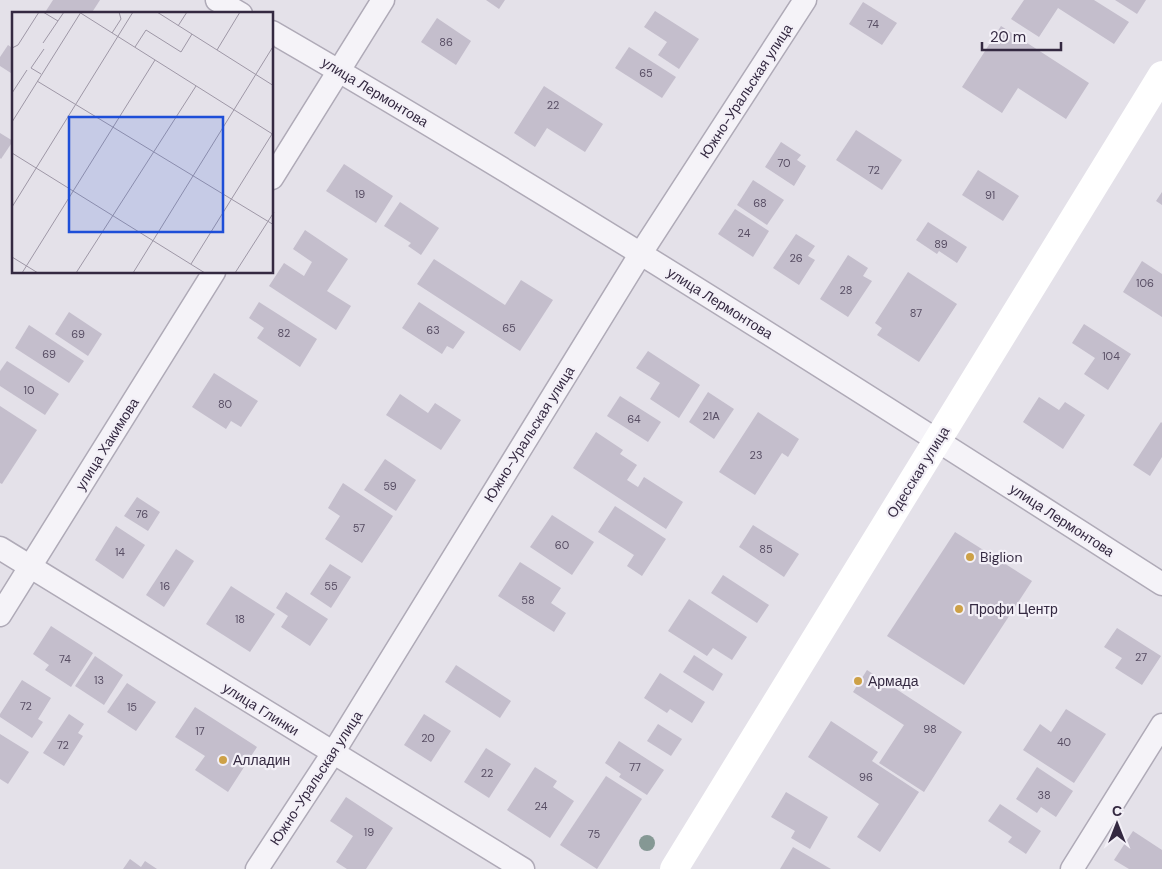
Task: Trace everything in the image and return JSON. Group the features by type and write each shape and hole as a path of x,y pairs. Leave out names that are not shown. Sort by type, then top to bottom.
{"street":[{"path":"217,0 238,12"},
{"path":"274,175 383,0"},
{"name":"Южно-Уральская улица","path":"257,869 332,753 641,253 805,0"},
{"name":"улица Лермонтова","path":"274,33 641,253 1162,584"},
{"name":"Одесская улица","path":"674,869 1162,75"},
{"name":"улица Хакимова","path":"0,615 213,274"},
{"name":"улица Глинки","path":"0,548 523,869"},
{"path":"1072,869 1162,725"}],"building":[{"path":"53,0 100,0 92,12 45,12"},
{"path":"486,0 505,0 499,9"},
{"path":"1024,0 1094,0 1129,22 1114,44 1058,8 1039,37 1011,19"},
{"path":"1115,0 1146,0 1137,14"},
{"path":"863,2 897,23 882,45 849,24"},
{"path":"655,11 699,39 679,69 658,55 667,42 644,27"},
{"path":"437,18 471,41 456,65 421,42"},
{"path":"1001,26 1089,83 1066,119 1018,88 1002,113 962,87"},
{"path":"8,45 12,48 12,74 0,66 0,57"},
{"path":"629,47 676,77 662,98 615,68"},
{"path":"544,86 603,124 585,152 547,128 535,147 514,133"},
{"path":"856,130 902,160 882,190 836,160"},
{"path":"0,133 12,140 12,142 0,158"},
{"path":"781,142 801,155 797,160 806,166 794,186 765,167"},
{"path":"344,164 393,196 376,223 326,191"},
{"path":"978,170 1019,196 1003,221 962,195"},
{"path":"753,180 784,200 767,225 737,205"},
{"path":"1162,192 1162,205 1156,201"},
{"path":"400,202 439,228 421,255 408,246 411,243 384,226"},
{"path":"735,209 769,231 753,257 718,234"},
{"path":"928,222 967,247 957,263 939,251 937,254 916,240"},
{"path":"305,230 348,259 327,291 351,306 336,330 269,286 284,263 304,276 312,262 293,249"},
{"path":"796,234 815,246 808,256 815,260 799,285 773,268"},
{"path":"848,255 868,268 863,276 872,281 848,317 820,299"},
{"path":"434,259 505,305 521,280 553,300 520,351 417,284"},
{"path":"1142,261 1162,274 1162,317 1123,292"},
{"path":"908,272 957,304 919,362 877,335 882,328 875,323"},
{"path":"259,302 317,339 300,367 257,338 264,328 249,318"},
{"path":"419,302 465,332 453,349 447,346 442,354 402,328"},
{"path":"69,312 102,334 88,356 55,334"},
{"path":"1084,324 1131,354 1108,390 1084,374 1095,358 1072,343"},
{"path":"29,325 84,361 69,383 15,348"},
{"path":"648,351 700,385 679,418 650,399 660,383 636,368"},
{"path":"7,361 59,394 45,415 0,386 0,371"},
{"path":"214,373 258,401 241,427 231,421 226,429 192,407"},
{"path":"708,392 734,409 714,439 689,422"},
{"path":"400,394 428,413 435,403 461,420 441,450 386,415"},
{"path":"620,396 661,422 648,442 607,416"},
{"path":"1039,397 1059,410 1065,402 1085,415 1063,449 1023,422"},
{"path":"0,406 37,430 2,484 0,483"},
{"path":"758,412 799,439 788,457 782,453 755,495 719,472"},
{"path":"1161,422 1162,457 1150,476 1133,465"},
{"path":"596,432 623,450 620,454 637,465 627,480 638,487 644,477 683,502 666,529 573,468"},
{"path":"385,459 416,480 396,511 364,490"},
{"path":"343,483 393,516 362,563 325,539 340,516 328,508"},
{"path":"137,497 160,512 148,531 124,516"},
{"path":"615,506 666,539 642,576 627,566 634,555 598,532"},
{"path":"552,515 594,542 572,575 530,547"},
{"path":"753,525 799,554 784,577 739,547"},
{"path":"116,526 145,545 123,579 95,560"},
{"name":"Профи Центр","path":"955,532 1032,581 964,685 887,636"},
{"path":"176,549 194,561 164,607 146,595"},
{"path":"520,562 561,588 551,603 566,613 554,632 498,596"},
{"path":"330,564 351,577 331,608 310,594"},
{"path":"723,575 769,605 757,623 711,593"},
{"path":"231,586 275,614 250,652 206,624"},
{"path":"286,592 328,619 310,646 281,627 288,616 276,608"},
{"path":"689,599 747,637 732,660 713,648 707,656 668,631"},
{"path":"51,626 93,653 71,687 45,670 49,665 33,654"},
{"path":"1117,628 1161,656 1142,685 1115,668 1122,658 1104,647"},
{"path":"694,655 723,674 713,691 683,672"},
{"path":"95,656 123,675 104,705 75,686"},
{"path":"456,665 511,701 500,718 445,682"},
{"path":"867,670 962,732 924,792 879,763 904,725 853,692"},
{"path":"660,673 705,702 692,723 670,709 667,713 644,698"},
{"path":"22,680 51,698 38,719 43,722 32,738 0,717 0,714"},
{"path":"127,683 156,702 136,731 107,712"},
{"path":"195,707 257,747 228,792 195,770 205,756 175,737"},
{"path":"1066,709 1106,734 1074,783 1023,750 1040,724 1051,732"},
{"path":"69,714 84,724 78,733 83,736 64,766 43,753"},
{"path":"424,714 451,731 431,762 404,745"},
{"path":"831,721 878,752 872,761 919,792 880,852 857,837 879,804 808,757"},
{"path":"658,724 682,739 671,756 647,741"},
{"path":"0,734 29,752 8,784 0,779"},
{"path":"619,741 664,770 647,795 619,777 621,774 605,763"},
{"path":"486,748 511,764 489,798 464,782"},
{"path":"535,767 557,781 553,787 574,801 550,838 507,810"},
{"path":"1037,767 1073,791 1056,817 1041,807 1037,813 1016,799"},
{"path":"606,776 642,799 597,869 560,845"},
{"path":"786,792 828,817 810,849 791,838 795,831 771,817"},
{"path":"346,797 393,828 366,869 347,869 336,862 353,836 330,821"},
{"path":"1000,804 1041,831 1026,854 1008,842 1012,837 988,821"},
{"path":"1133,831 1162,850 1162,869 1129,869 1114,860"},
{"path":"793,847 831,869 780,869"},
{"path":"130,859 141,867 145,861 157,869 123,869"}],"place":[{"name":"Biglion","path":"970,557"},
{"name":"Профи Центр","path":"959,609"},
{"name":"Армада","path":"858,681"},
{"name":"Алладин","path":"223,760"}]}
